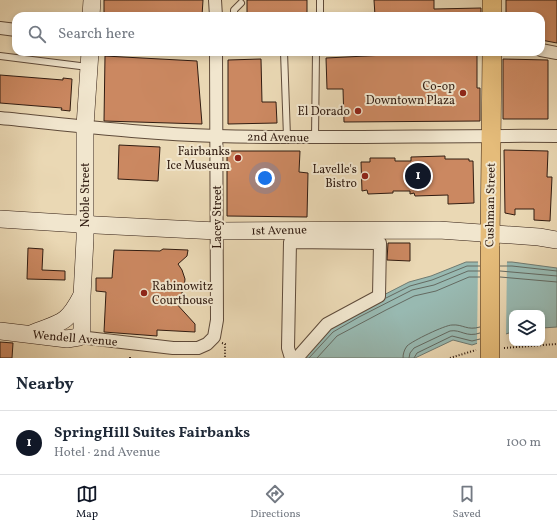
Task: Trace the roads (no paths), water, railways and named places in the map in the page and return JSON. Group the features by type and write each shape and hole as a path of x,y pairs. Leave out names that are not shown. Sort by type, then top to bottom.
{"main road":[{"path":"91,12 92,0"},
{"path":"492,0 492,12"},
{"name":"Cushman Street","path":"490,358 492,56"},
{"name":"Noble Street","path":"79,337 82,330 86,126 89,60"},
{"name":"1st Avenue","path":"0,218 85,225 217,231 431,230 490,239 538,236 557,240"},
{"path":"31,334 56,325 67,319 76,308 82,296"},
{"name":"Wendell Avenue","path":"0,332 31,334 67,339 79,337"}],"street":[{"path":"215,0 216,12"},
{"path":"0,28 12,30"},
{"path":"545,51 557,53"},
{"name":"Lacey Street","path":"198,348 207,344 214,337 216,329 216,56"},
{"name":"2nd Avenue","path":"0,118 129,131 216,136 315,138 491,135 557,136"},
{"path":"292,358 288,348 290,242 380,243 379,296 327,324 297,358"},
{"name":"Wendell Avenue","path":"79,337 173,348 198,348"}],"lane":[{"path":"320,0 320,12"},
{"path":"240,10 241,1"},
{"path":"234,12 241,1"},
{"path":"0,56 89,60"},
{"path":"284,56 287,137"},
{"path":"315,138 316,56"}],"water":[{"path":"466,262 512,262 557,268 557,327 545,328 545,310 509,310 509,333 472,345 453,340 415,358 297,358 327,324 409,282 431,276"}],"place":[{"name":"Co-op Downtown Plaza","path":"463,93"},
{"name":"El Dorado","path":"358,111"},
{"name":"Fairbanks Ice Museum","path":"238,158"},
{"name":"Lavelle's Bistro","path":"365,176"},
{"name":"SpringHill Suites Fairbanks","path":"418,176"},
{"name":"Rabinowitz Courthouse","path":"144,293"}]}
